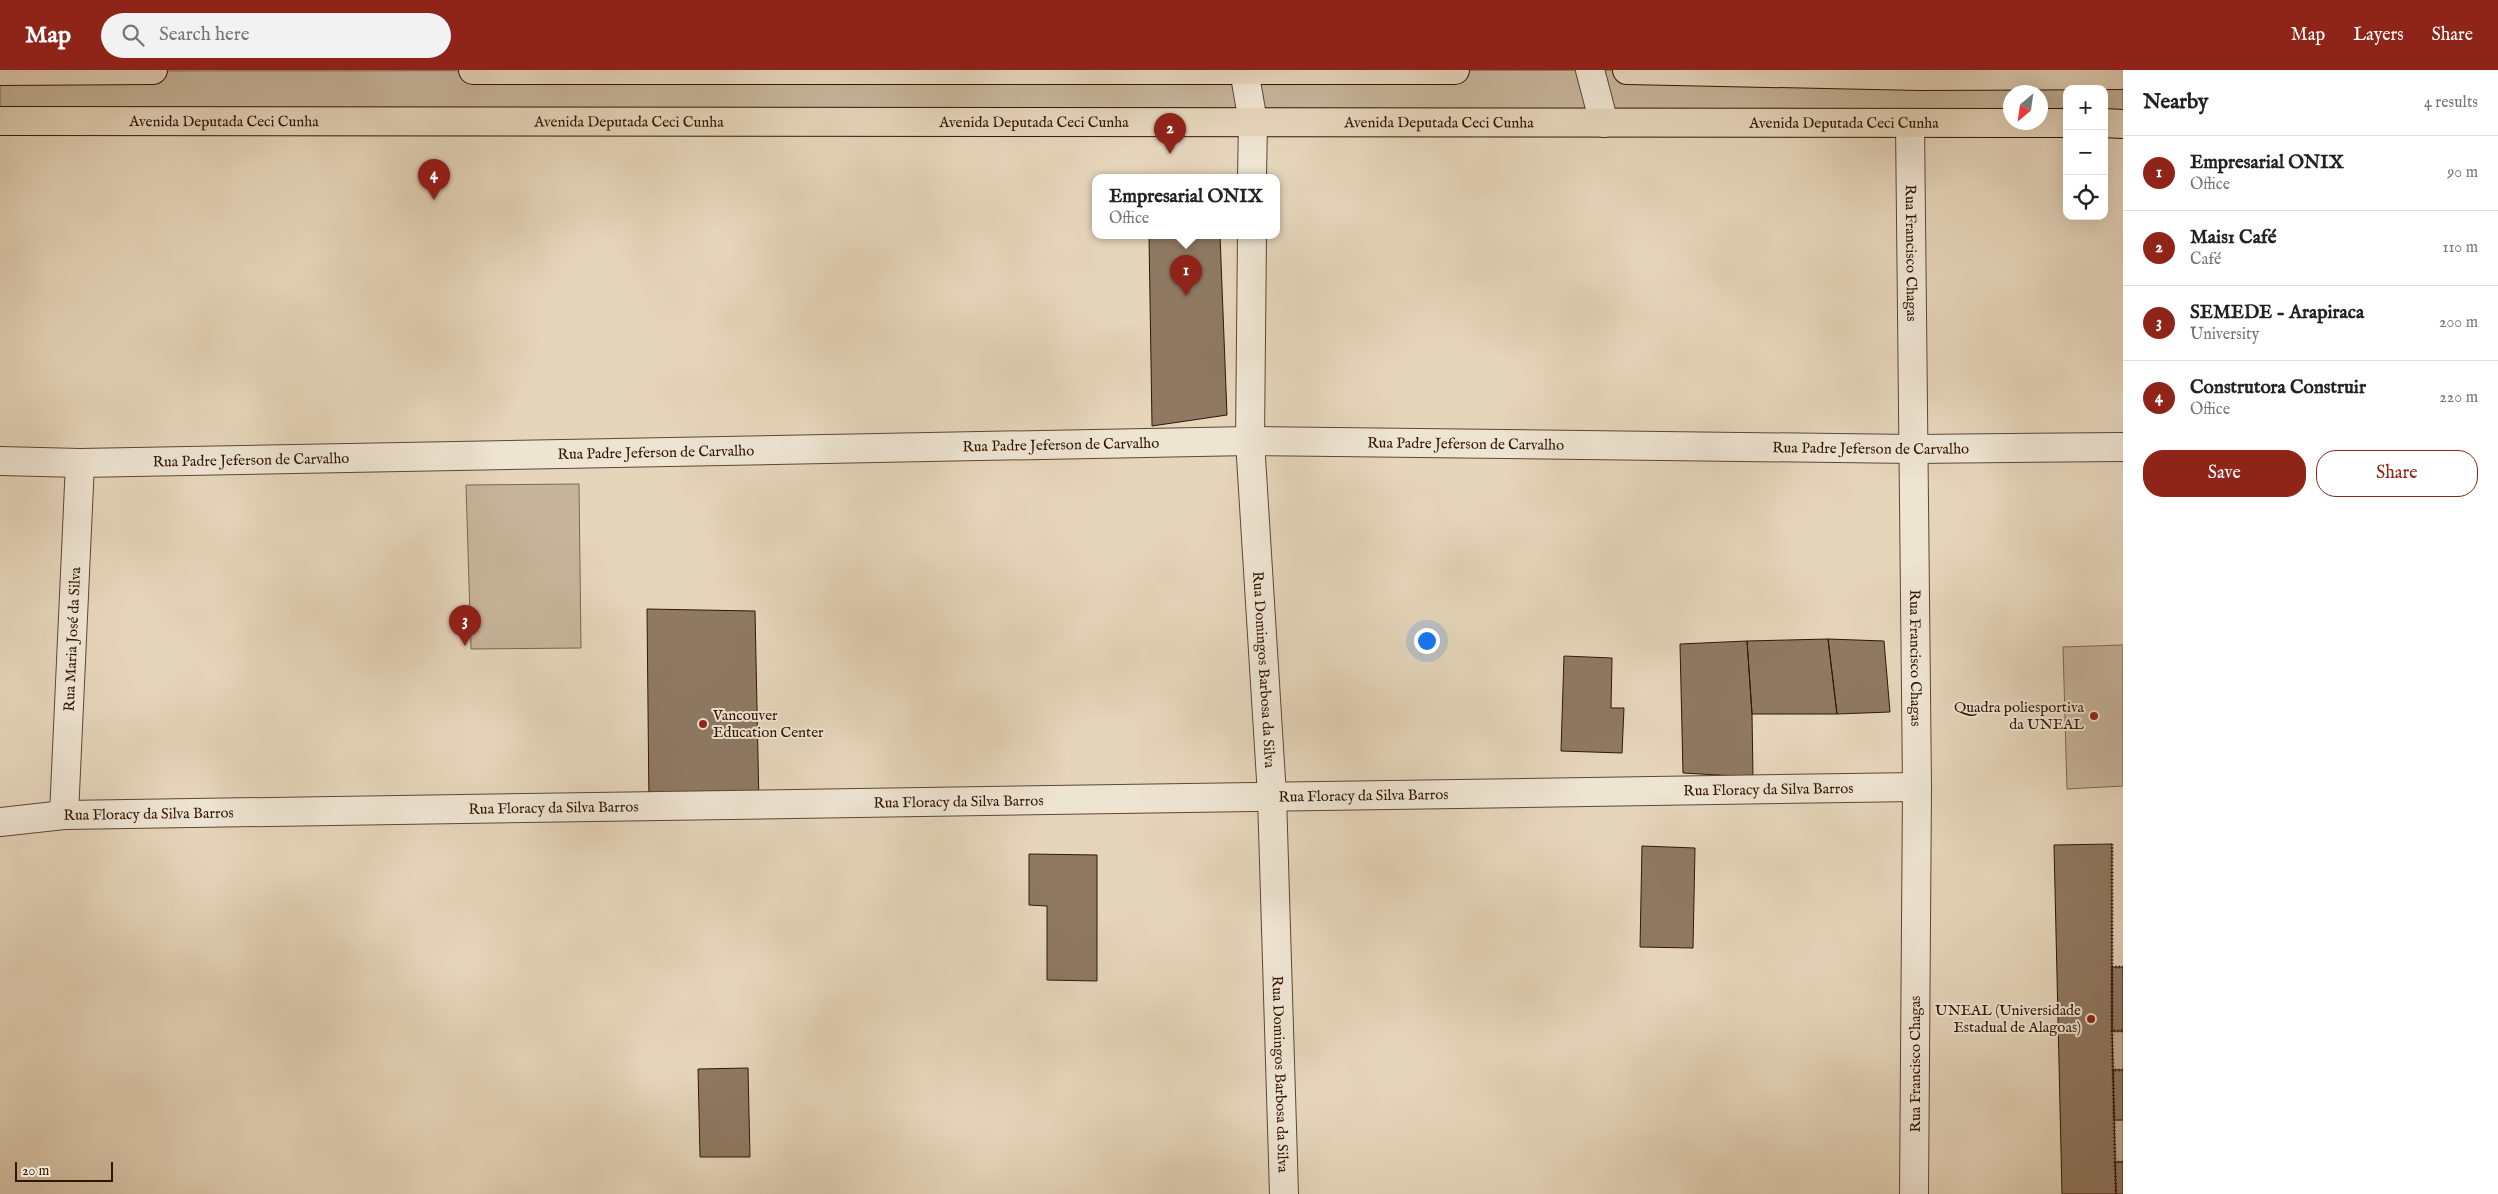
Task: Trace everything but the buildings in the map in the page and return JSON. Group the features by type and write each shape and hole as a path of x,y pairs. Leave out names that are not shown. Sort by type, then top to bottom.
{"main road":[{"path":"0,71 153,70"},
{"path":"473,70 1455,70"},
{"path":"1627,70 1920,76 2123,75"},
{"name":"Avenida Deputada Ceci Cunha","path":"0,122 2063,123"},
{"path":"2108,124 2123,124"}],"street":[{"path":"1590,70 1604,123"},
{"path":"1244,71 1253,122 1252,174"},
{"name":"Rua Francisco Chagas","path":"1910,123 1917,787 1914,1194"},
{"name":"Rua Domingos Barbosa da Silva","path":"1252,239 1250,441 1272,796 1284,1194"},
{"name":"Rua Padre Jeferson de Carvalho","path":"0,461 80,462 1250,441 1914,449 2123,447"},
{"name":"Rua Maria José da Silva","path":"64,815 80,462"},
{"name":"Rua Floracy da Silva Barros","path":"0,822 64,815 1917,787"}],"path":[{"path":"2112,844 2112,1031 2116,1194"},
{"path":"2112,967 2123,967"},
{"path":"2112,1031 2123,1031"},
{"path":"2113,1070 2123,1070"},
{"path":"2115,1162 2123,1162"}],"shaded area":[{"path":"1721,70 2123,72 2123,123 2108,123 2108,85 2063,85 2063,123 2048,123 2048,85 2003,85 2003,123 0,122 0,71"},
{"path":"579,484 581,648 471,649 466,485"},
{"name":"Quadra poliesportiva da UNEAL","path":"2123,645 2123,786 2067,789 2063,647"},
{"path":"2112,1031 2123,1031 2123,1070 2113,1070"},
{"path":"2114,1120 2123,1120 2123,1162 2115,1162"}],"place":[{"name":"Mais1 Café","path":"1170,154"},
{"name":"Construtora Construir","path":"434,200"},
{"name":"Empresarial ONIX","path":"1186,296"},
{"name":"SEMEDE - Arapiraca","path":"465,646"},
{"name":"Quadra poliesportiva da UNEAL","path":"2094,716"},
{"name":"Vancouver Education Center","path":"703,724"},
{"name":"UNEAL (Universidade Estadual de Alagoas)","path":"2091,1019"}]}
